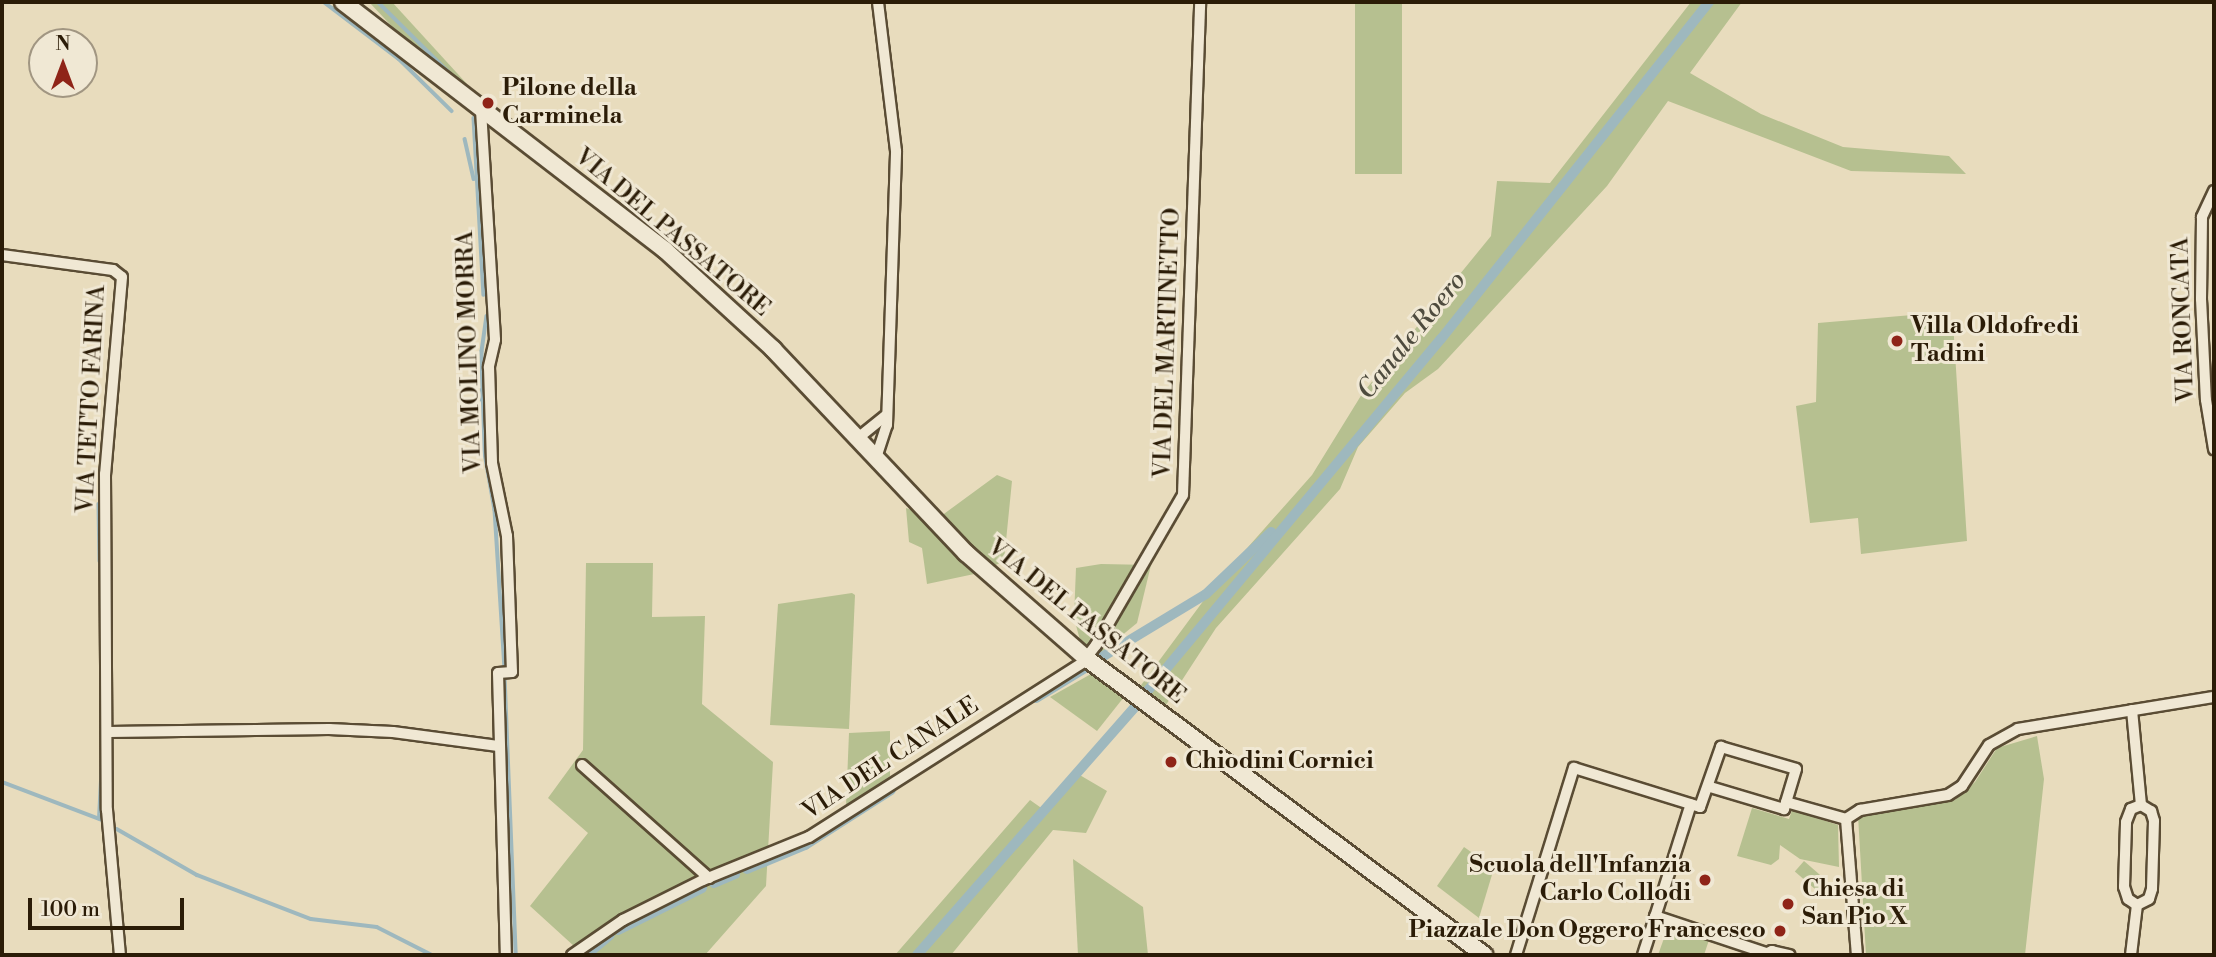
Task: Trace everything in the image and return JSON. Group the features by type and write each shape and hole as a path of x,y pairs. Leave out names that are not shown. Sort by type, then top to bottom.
{"street":[{"name":"VIA DEL PASSATORE","path":"343,2 358,7 481,110 566,171 665,250 773,349 966,553 1086,658 1485,955"},
{"path":"876,458 888,413 896,151 878,2"},
{"name":"VIA DEL MARTINETTO","path":"1086,658 1183,495 1200,2"},
{"name":"VIA MOLINO MORRA","path":"481,110 479,127 495,340 489,367 492,463 506,536 512,673 498,673 506,955"},
{"name":"VIA RONCATA","path":"2214,191 2202,217 2201,299 2206,400 2214,449"},
{"name":"VIA TETTO FARINA","path":"2,255 113,270 122,277 105,474 109,732"},
{"path":"858,438 878,426 888,413"},
{"name":"VIA DEL CANALE","path":"572,955 623,920 709,878 809,837 1086,658"},
{"path":"1786,802 1846,819 1860,810 1955,792 1989,745 2006,734 2214,697"},
{"path":"2133,710 2141,805 2154,816 2153,862 2148,899 2137,905"},
{"path":"120,955 107,810 109,732 329,729 393,732 498,746"},
{"path":"1516,955 1574,768 1700,807 1710,787 1721,747 1796,769 1784,809 1710,787"},
{"path":"582,765 709,878"},
{"path":"1643,955 1690,804"},
{"path":"2137,905 2125,894 2126,822 2131,808 2141,805"},
{"path":"1846,819 1857,955"},
{"path":"2131,955 2137,905"},
{"path":"1655,916 1764,954 1790,955"}],"green space":[{"path":"369,2 392,2 467,84 464,88 398,33"},
{"path":"1355,2 1402,2 1402,174 1355,174"},
{"path":"1691,2 1742,2 1690,73 1761,114 1843,147 1949,156 1966,174 1851,171 1668,101 1607,186 1438,369 1405,393 1358,447 1340,489 1216,628 1162,711 1136,692 1218,581 1312,475 1362,394 1491,236 1497,181 1550,183"},
{"path":"1924,314 1953,322 1967,541 1861,554 1858,518 1810,523 1796,406 1816,402 1818,323"},
{"path":"997,475 1012,481 1004,561 979,573 927,584 922,548 909,542 906,508 937,519"},
{"path":"586,563 653,563 652,617 705,616 702,704 773,762 766,886 705,955 569,955 575,947 530,906 588,833 548,798 583,750"},
{"path":"1101,564 1151,565 1137,623 1098,655 1080,640 1074,618 1076,568"},
{"path":"852,593 855,595 849,729 770,725 778,604"},
{"path":"1091,674 1124,697 1097,731 1050,697"},
{"path":"890,731 890,776 846,806 849,733"},
{"path":"2037,736 2044,779 2025,955 1866,955 1858,815 1955,800 1975,782 1997,748"},
{"path":"1078,774 1107,791 1086,833 1053,830 951,955 895,955 1030,800 1047,812"},
{"path":"1752,808 1789,819 1792,810 1838,825 1839,867 1800,859 1780,845 1779,859 1771,865 1737,856"},
{"path":"1464,847 1494,868 1479,918 1437,886"},
{"path":"1073,859 1143,907 1148,955 1078,955"},
{"path":"1804,861 1826,880 1817,891 1795,872"},
{"path":"1668,927 1709,940 1704,955 1658,955"}],"waterway":[{"path":"324,2 399,59 452,111"},
{"path":"378,2 461,84"},
{"name":"Canale Roero","path":"1145,694 1441,339 1709,2"},
{"path":"474,118 484,295"},
{"path":"465,139 474,179"},
{"path":"487,316 482,351 483,442 495,510 505,669"},
{"path":"99,504 100,561"},
{"path":"1097,660 1206,594 1271,532"},
{"path":"1036,698 1085,668"},
{"path":"505,676 516,955"},
{"path":"917,955 1135,707"},
{"path":"99,819 102,761"},
{"path":"2,782 105,821"},
{"path":"747,869 805,845 891,790"},
{"path":"117,829 197,875 311,919 377,927 432,955"},
{"path":"714,883 735,874"},
{"path":"618,930 702,888"},
{"path":"586,955 610,935"}],"place":[{"name":"Pilone della Carminela","path":"488,103"},
{"name":"Villa Oldofredi Tadini","path":"1897,341"},
{"name":"Chiodini Cornici","path":"1171,762"},
{"name":"Scuola dell'Infanzia Carlo Collodi","path":"1705,880"},
{"name":"Chiesa di San Pio X","path":"1788,904"},
{"name":"Piazzale Don Oggero Francesco","path":"1780,931"}]}
